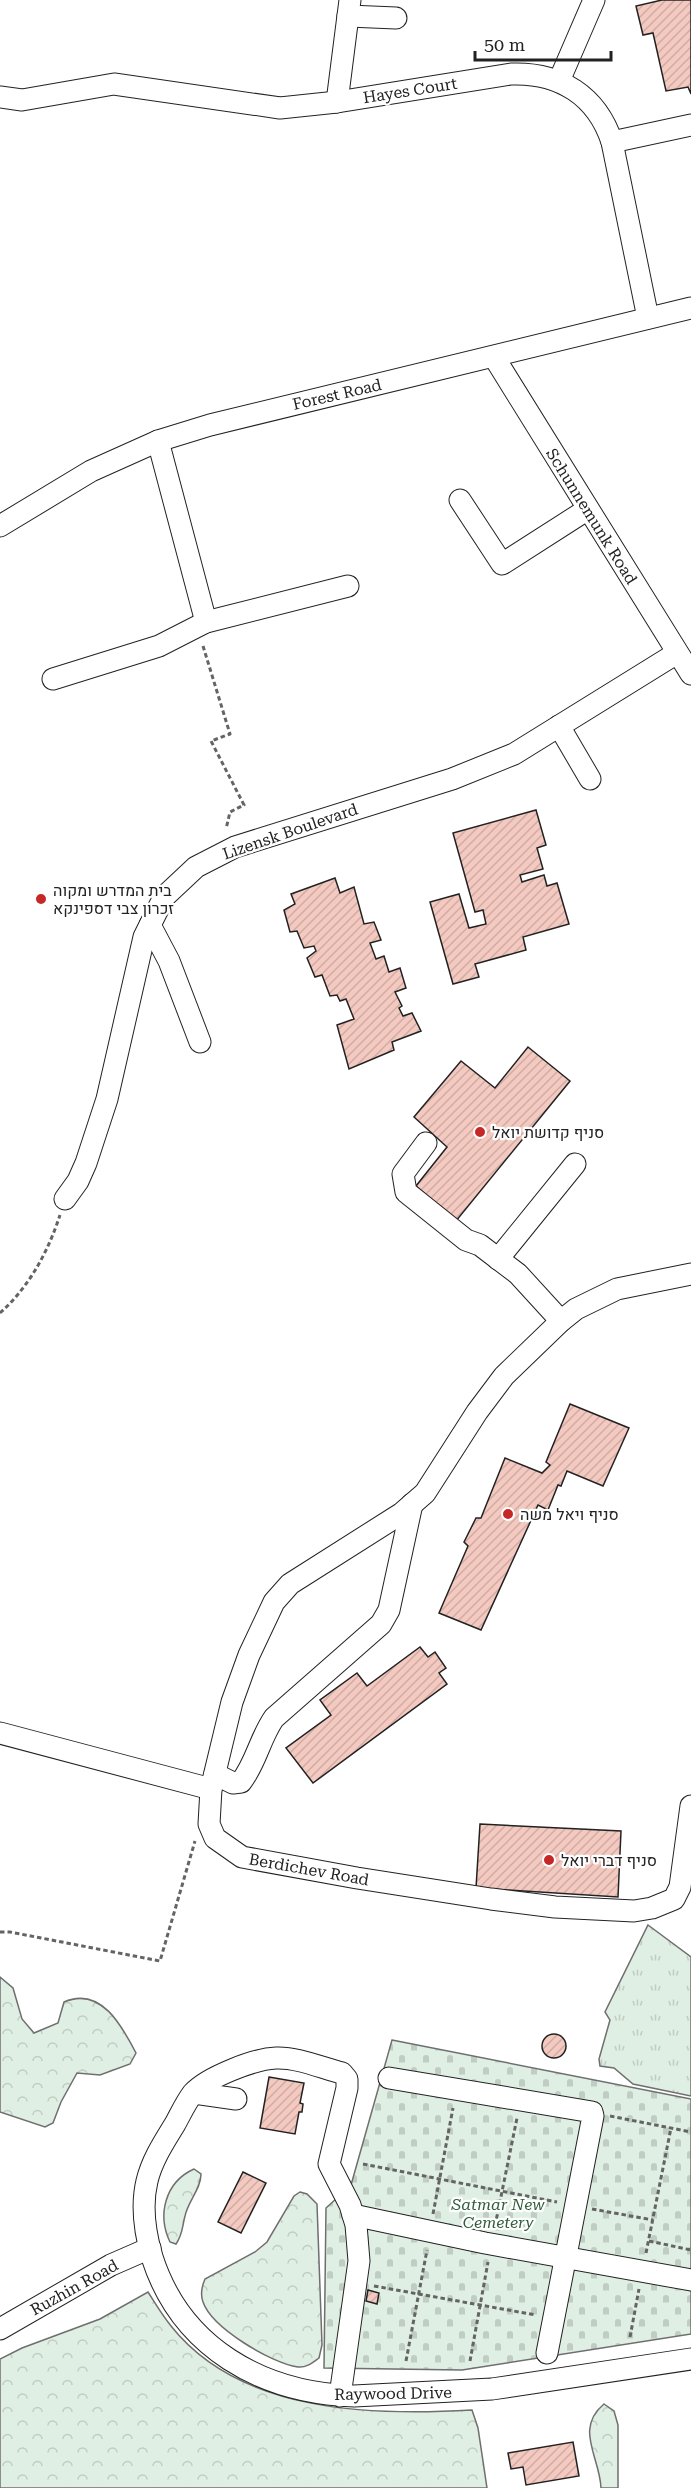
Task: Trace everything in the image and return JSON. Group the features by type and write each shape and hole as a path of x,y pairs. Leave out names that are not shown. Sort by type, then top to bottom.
{"street":[{"path":"559,81 594,0"},
{"path":"337,102 349,8 396,18"},
{"name":"Hayes Court","path":"0,97 22,100 114,84 280,108 337,102 511,74 527,73 559,81 596,108 606,124 612,142 648,318"},
{"path":"612,142 691,125"},
{"name":"Forest Road","path":"0,526 91,471 158,441 210,425 691,308"},
{"name":"Schunnemunk Road","path":"494,357 691,674"},
{"path":"158,441 206,622"},
{"path":"460,500 502,564 588,509"},
{"path":"53,679 159,646 206,622 348,586"},
{"name":"Lizensk Boulevard","path":"65,1199 78,1181 86,1163 107,1099 144,937 164,897 195,867 235,847 452,779 514,754 677,653"},
{"path":"559,726 590,779"},
{"path":"150,925 169,961 200,1042"},
{"path":"426,1143 403,1174 406,1192 466,1240 480,1245 518,1274 561,1321"},
{"path":"498,1259 575,1164"},
{"path":"209,1824 213,1781 232,1702 249,1655 274,1602 290,1584 402,1513 424,1494 477,1412 504,1376 576,1309 617,1289 691,1274"},
{"path":"0,1733 213,1781 241,1782 274,1718 381,1624 389,1610 412,1504"},
{"name":"Berdichev Road","path":"209,1824 215,1838 242,1857 491,1899 555,1907 634,1911 651,1908 674,1899 680,1887 691,1806"},
{"path":"194,2093 237,2068 275,2058 285,2058 342,2073 347,2079 347,2088 329,2161 353,2215 359,2239 358,2272 340,2396"},
{"path":"389,2078 592,2112 547,2353"},
{"path":"194,2093 236,2099"},
{"name":"Raywood Drive","path":"194,2093 162,2146 148,2175 144,2205 145,2229 160,2279 178,2312 195,2334 217,2352 267,2379 292,2388 340,2396 419,2394 492,2389 691,2359"},
{"path":"353,2215 691,2280"},
{"name":"Ruzhin Road","path":"0,2329 111,2265 150,2248"}],"path":[{"path":"206,622 202,649 230,734 211,741 244,805 230,812 226,829 235,847"},
{"path":"0,1313 27,1282 51,1243 65,1199"},
{"path":"0,1932 160,1961 195,1839 209,1824"},
{"path":"592,2112 691,2132"},
{"path":"630,2337 670,2128"},
{"path":"363,2164 653,2220"},
{"path":"649,2241 691,2250"},
{"path":"364,2284 553,2319"}],"green space":[{"path":"648,1925 691,1957 691,2096 633,2084 614,2068 600,2066 599,2059 610,2020 605,2012"},
{"path":"0,1977 13,1988 22,2019 34,2033 58,2023 64,2002 77,1998 89,1999 109,2011 124,2031 136,2053 130,2064 100,2075 77,2073 61,2102 53,2123 45,2127 0,2112"},
{"name":"Satmar New Cemetery","path":"392,2040 691,2099 691,2334 462,2370 324,2368 326,2208 351,2185"},
{"path":"194,2169 201,2174 200,2179 176,2244 170,2242 166,2232 164,2210 166,2200 176,2182"},
{"path":"300,2192 307,2194 317,2204 322,2345 319,2358 309,2365 298,2367 258,2352 218,2323 203,2302 202,2287 205,2279 255,2252 267,2242 294,2196"},
{"path":"148,2292 171,2326 200,2355 233,2377 270,2392 310,2403 351,2409 392,2412 472,2410 478,2428 487,2488 0,2488 0,2359 22,2348 100,2319"},
{"path":"604,2404 614,2411 618,2425 618,2488 601,2488 591,2444 591,2423"}],"building":[{"path":"662,0 691,0 691,94 688,87 666,91 653,33 643,35 636,6"},
{"path":"536,810 546,845 537,848 543,869 520,875 522,882 544,875 547,886 557,883 569,924 523,937 526,950 475,964 479,977 453,984 430,902 459,894 469,928 486,924 483,910 475,912 453,833"},
{"path":"335,878 340,893 354,887 364,924 374,922 381,940 370,943 376,959 384,956 389,972 400,968 406,988 395,992 402,1006 399,1008 403,1016 412,1013 421,1031 392,1042 394,1050 349,1069 337,1025 354,1019 346,999 340,1001 337,995 330,996 322,975 315,977 307,958 316,951 314,946 304,948 297,931 290,932 284,910 295,904 291,894"},
{"name":"סניף קדושת יואל","path":"528,1047 570,1081 456,1221 416,1186 447,1147 414,1117 461,1061 495,1088"},
{"name":"סניף ויאל משה","path":"570,1404 629,1428 603,1486 567,1471 561,1486 558,1485 548,1510 538,1505 481,1630 439,1613 468,1546 464,1542 476,1518 481,1518 505,1458 542,1473 550,1465 546,1462"},
{"path":"420,1647 428,1657 435,1652 446,1668 439,1673 447,1684 313,1783 286,1748 331,1715 320,1700 357,1673 367,1686"},
{"name":"סניף דברי יואל","path":"480,1824 621,1831 618,1897 476,1888"},
{"path":"554,2034 562,2038 566,2046 562,2054 554,2058 546,2054 542,2046 546,2038"},
{"path":"269,2077 304,2083 300,2103 303,2104 302,2112 299,2112 295,2134 260,2128"},
{"path":"243,2172 266,2183 241,2233 218,2222"},
{"path":"368,2290 379,2293 377,2304 366,2301"},
{"path":"573,2442 579,2476 526,2485 523,2467 511,2469 508,2453"}],"place":[{"name":"בית המדרש ומקוה זכרון צבי דספינקא","path":"41,899"},
{"name":"סניף קדושת יואל","path":"480,1132"},
{"name":"סניף ויאל משה","path":"508,1514"},
{"name":"סניף דברי יואל","path":"549,1860"}]}
